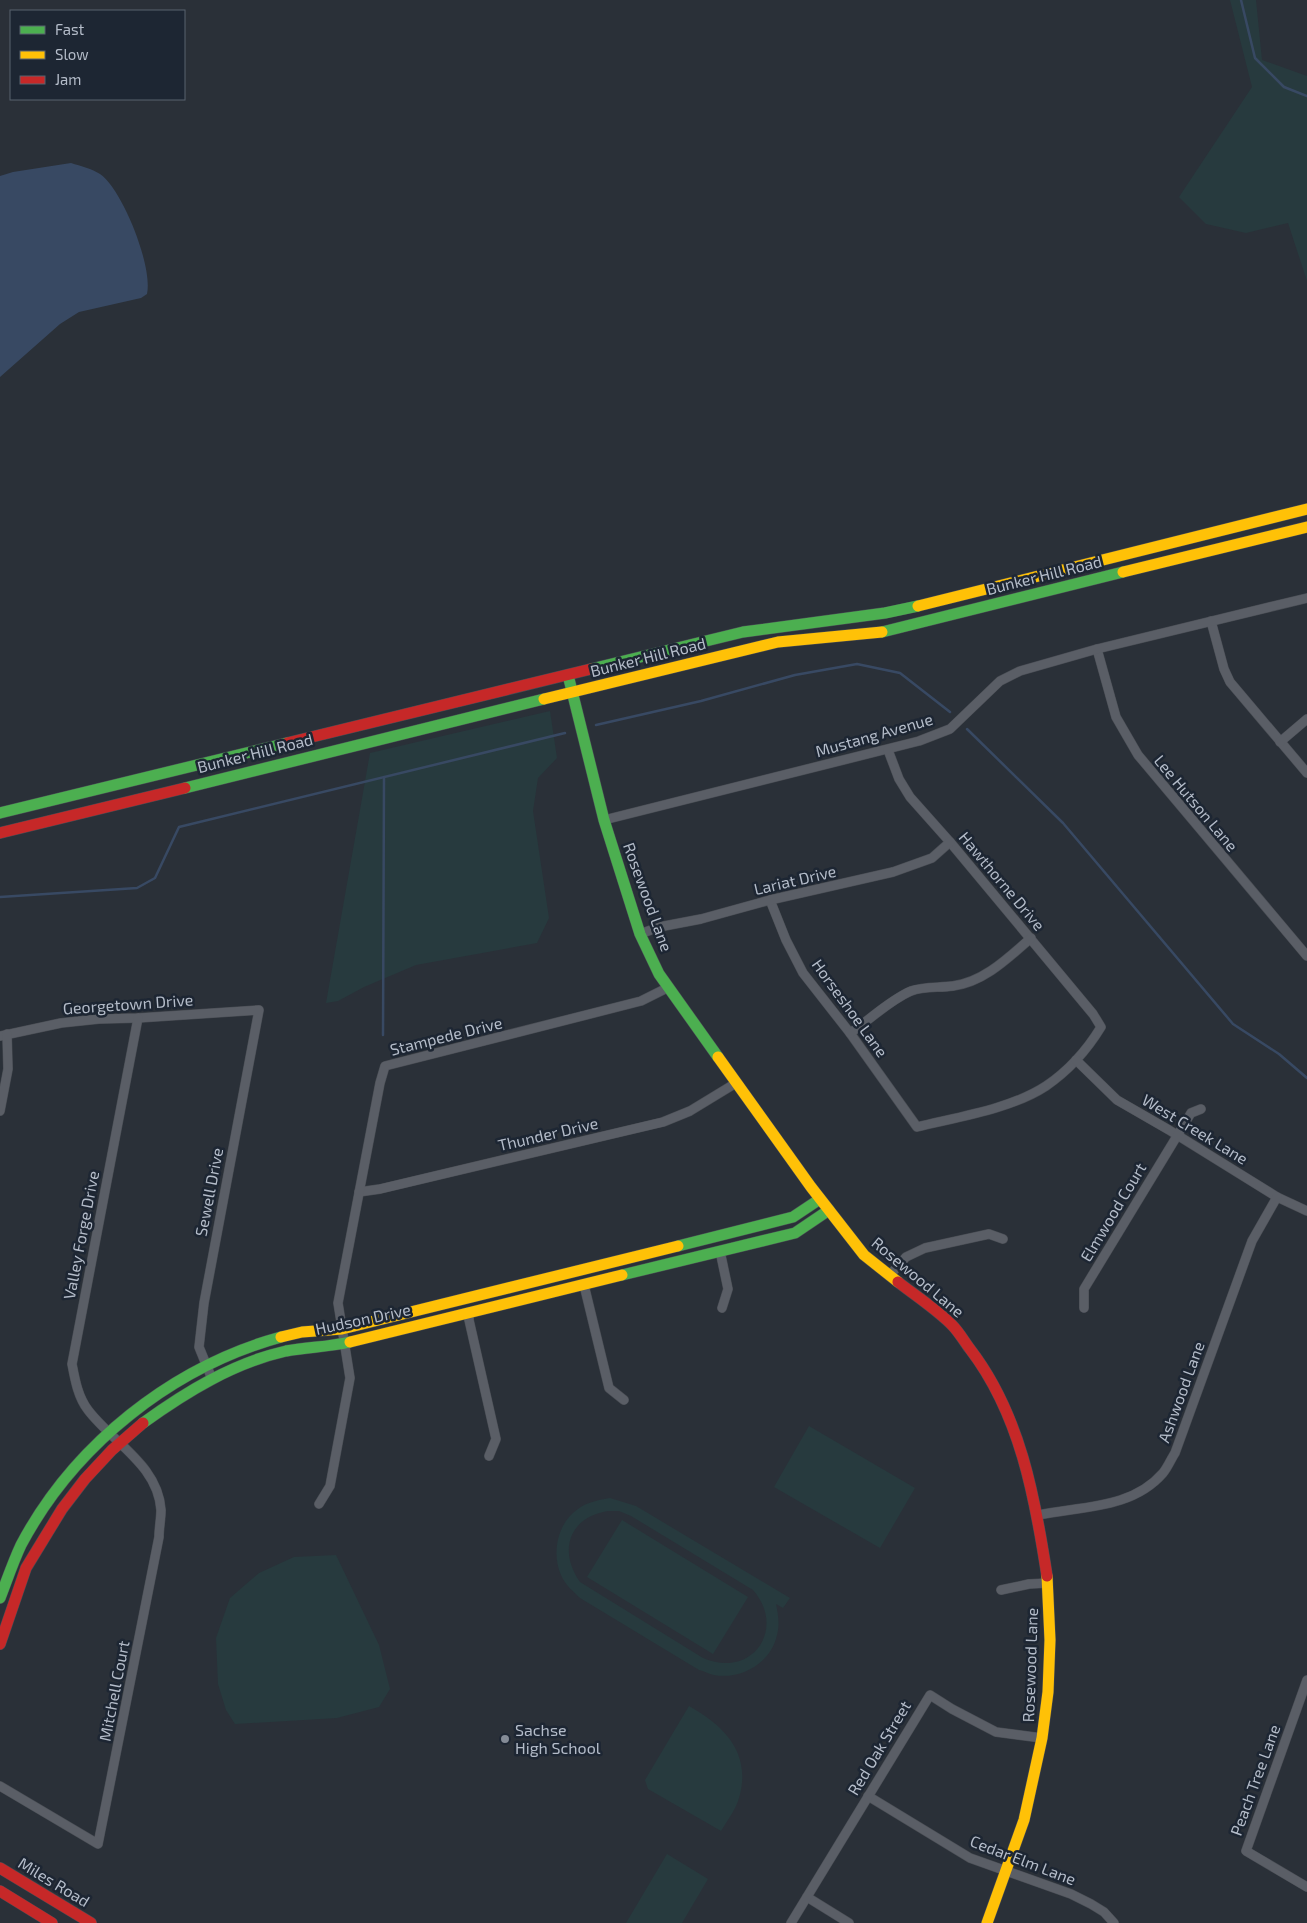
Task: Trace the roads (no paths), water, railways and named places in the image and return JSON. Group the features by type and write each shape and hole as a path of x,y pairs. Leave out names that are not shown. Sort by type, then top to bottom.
{"street":[{"name":"Bunker Hill Road","path":"0,813 771,626 874,615 905,609 1307,509"},
{"name":"Bunker Hill Road","path":"0,833 778,642 880,632 1307,527"},
{"name":"Mustang Avenue","path":"604,820 919,741 950,729 1000,681 1020,671 1097,649 1307,598"},
{"path":"1211,621 1224,669 1230,682 1307,773"},
{"name":"Lee Hutson Lane","path":"1097,649 1116,717 1138,755 1307,956"},
{"name":"Rosewood Lane","path":"568,676 604,820 622,881 640,934 659,974 820,1199 864,1255 952,1325 985,1368 1003,1402 1023,1459 1038,1515 1048,1582 1050,1648 1048,1692 1042,1738 1024,1820 988,1923"},
{"path":"1280,742 1307,719"},
{"name":"Hawthorne Drive","path":"888,750 899,779 910,797 1031,938 1093,1014 1101,1027 1090,1045 1076,1060"},
{"name":"Lariat Drive","path":"640,934 659,927 701,919 770,900 893,872 932,858 950,842"},
{"name":"Horseshoe Lane","path":"770,900 786,940 803,973 850,1033 917,1127 1006,1105 1046,1086 1076,1060"},
{"path":"850,1033 881,1009 912,991 931,987 953,986 981,978 1031,938"},
{"name":"Stampede Drive","path":"318,1504 330,1486 350,1378 338,1303 358,1192 385,1066 641,1002 669,987"},
{"name":"Georgetown Drive","path":"4,1035 61,1023 99,1018 138,1018 259,1010"},
{"name":"Sewell Drive","path":"212,1379 200,1347 204,1303 259,1010"},
{"name":"Valley Forge Drive","path":"120,1442 88,1410 79,1394 72,1364 138,1018"},
{"path":"0,1111 8,1069 4,1035"},
{"name":"West Creek Lane","path":"1076,1060 1117,1100 1277,1197 1307,1211"},
{"name":"Thunder Drive","path":"358,1192 394,1186 662,1122 690,1111 736,1083"},
{"name":"Elmwood Court","path":"1084,1308 1084,1289 1191,1113 1201,1109"},
{"name":"Ashwood Lane","path":"1038,1515 1118,1502 1136,1495 1164,1472 1175,1453 1252,1241 1277,1197"},
{"name":"Hudson Drive","path":"0,1598 24,1539 52,1499 78,1467 111,1433 145,1403 167,1388 207,1366 256,1345 291,1334 342,1329 793,1217 820,1199"},
{"name":"Hudson Drive","path":"1,1637 26,1567 48,1529 78,1486 142,1422 212,1379 278,1353 301,1348 345,1343 795,1233 829,1210"},
{"path":"889,1276 906,1257 925,1248 989,1234 1003,1239"},
{"path":"720,1251 728,1289 722,1308"},
{"path":"584,1285 609,1388 624,1400"},
{"path":"469,1312 475,1348 496,1439 489,1456"},
{"name":"Mitchell Court","path":"0,1786 98,1844 159,1537 161,1510 155,1487 145,1468 120,1442"},
{"path":"1002,1590 1048,1582"},
{"name":"Peach Tree Lane","path":"1307,1680 1246,1851 1307,1887"},
{"name":"Red Oak Street","path":"791,1923 930,1695 996,1732 1042,1738"},
{"name":"Cedar Elm Lane","path":"868,1796 970,1858 1071,1894 1104,1912 1114,1923"},
{"name":"Miles Road","path":"0,1868 91,1923"},
{"path":"0,1891 48,1921 55,1902"},
{"path":"807,1897 849,1923"}],"water":[{"path":"71,163 100,174 118,196 127,212 141,248 148,282 147,294 141,298 79,312 60,324 0,377 0,176 13,172"}],"waterway":[{"path":"1241,0 1255,58 1284,87 1307,96"},
{"path":"596,725 701,701 795,675 857,664 900,673 950,712"},
{"path":"967,729 1063,823 1233,1024 1279,1054 1307,1078"},
{"path":"0,897 137,888 155,878 179,827 565,733"},
{"path":"383,1035 384,777"}],"place":[{"name":"Sachse High School","path":"505,1739"}]}
